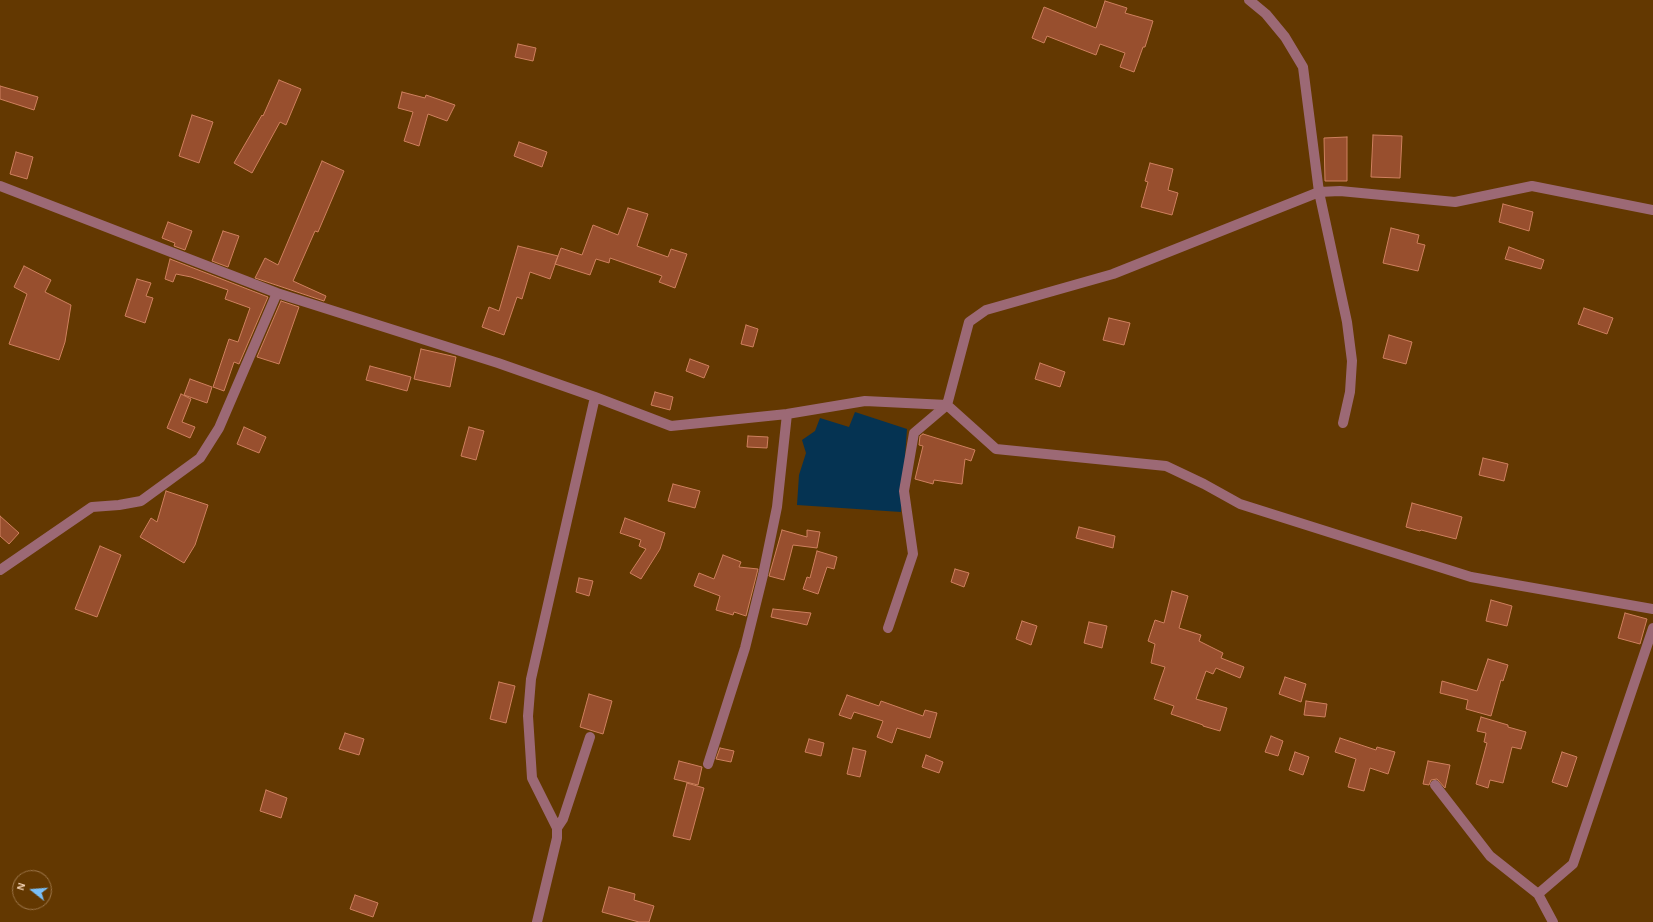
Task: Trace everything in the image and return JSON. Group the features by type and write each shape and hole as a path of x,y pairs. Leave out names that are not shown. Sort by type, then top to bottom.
{"street":[{"path":"1249,0 1266,14 1285,37 1303,68 1319,192 1347,322 1352,361 1350,392 1343,423"},
{"path":"0,186 277,293 498,363 595,397 671,426 787,414 865,401 947,405 996,449 1166,466 1204,484 1240,504 1471,577 1653,609"},
{"path":"888,628 913,554 904,491 914,433 947,405 969,322 986,310 1113,274 1319,192 1340,191 1455,202 1532,186 1653,210"},
{"path":"0,570 92,508 141,501 200,458 218,428 277,293"},
{"path":"537,922 558,838 557,828 532,778 528,716 531,679 595,397"},
{"path":"708,764 745,648 764,576 777,507 787,414"},
{"path":"1538,894 1573,864 1653,628"},
{"path":"557,828 563,819 590,737"},
{"path":"1435,785 1490,856 1538,894 1554,922"}],"water":[{"path":"855,412 907,429 901,512 797,505 799,475 806,453 802,440 815,431 820,418 849,427"}],"building":[{"path":"1105,1 1127,8 1125,13 1153,21 1145,47 1143,47 1134,72 1120,67 1125,53 1100,44 1096,55 1047,36 1044,43 1032,38 1044,7 1096,28"},
{"path":"518,44 536,48 533,61 515,57"},
{"path":"279,80 301,89 286,125 280,122 252,173 234,163 262,115 263,116"},
{"path":"0,86 38,97 34,110 0,99"},
{"path":"402,92 425,98 426,95 455,105 447,121 428,114 419,146 404,141 413,112 398,108"},
{"path":"192,115 213,122 199,163 179,156"},
{"path":"1373,135 1402,136 1400,178 1371,177"},
{"path":"1347,137 1347,181 1325,181 1324,138"},
{"path":"519,142 547,152 542,167 514,156"},
{"path":"16,152 33,157 27,179 10,174"},
{"path":"322,161 344,171 318,232 315,231 293,281 326,296 324,301 255,278 265,258 278,265"},
{"path":"1150,163 1173,169 1168,190 1178,193 1172,215 1141,207 1148,182 1145,181"},
{"path":"1503,204 1533,212 1529,231 1499,222"},
{"path":"628,208 648,214 637,246 668,257 671,249 687,254 675,288 659,282 662,276 610,258 609,263 596,259 590,275 555,264 561,248 582,255 593,225 618,235"},
{"path":"168,222 192,231 185,250 174,246 175,243 162,238"},
{"path":"1391,228 1419,235 1417,243 1425,245 1418,271 1383,263"},
{"path":"223,231 239,236 228,267 212,261"},
{"path":"518,246 558,256 550,279 530,272 522,299 517,297 504,335 482,327 489,307 499,311"},
{"path":"1509,247 1544,260 1541,269 1505,259"},
{"path":"170,259 268,297 239,364 234,362 224,391 213,387 229,339 238,342 250,308 225,299 228,290 191,277 176,274 173,282 165,279"},
{"path":"24,266 51,280 45,292 71,305 65,342 59,360 9,344 27,294 14,287"},
{"path":"137,279 151,283 146,296 153,298 145,323 125,316"},
{"path":"281,301 299,307 279,364 257,357"},
{"path":"1584,308 1613,318 1607,334 1578,324"},
{"path":"1109,318 1130,323 1124,345 1103,340"},
{"path":"746,325 758,329 753,347 741,344"},
{"path":"1389,335 1412,342 1406,364 1383,358"},
{"path":"421,349 456,357 450,387 414,379"},
{"path":"690,359 709,366 704,378 686,371"},
{"path":"1040,363 1065,372 1060,387 1035,379"},
{"path":"370,366 411,377 407,391 366,380"},
{"path":"190,379 212,387 207,403 184,395"},
{"path":"655,392 673,397 670,410 651,405"},
{"path":"181,394 191,399 182,422 195,427 190,438 167,428"},
{"path":"244,427 266,437 259,453 237,444"},
{"path":"469,427 484,431 476,460 461,456"},
{"path":"923,434 975,450 971,461 965,459 962,484 934,480 933,484 915,479 923,446 919,445 920,436"},
{"path":"748,436 768,437 767,448 747,447"},
{"path":"1483,458 1508,464 1504,481 1479,475"},
{"path":"673,484 700,491 695,508 668,501"},
{"path":"166,491 208,505 195,545 184,563 140,537 151,518 157,522"},
{"path":"1412,503 1462,517 1456,539 1406,527"},
{"path":"0,516 19,533 9,544 0,536"},
{"path":"625,518 665,533 660,549 641,579 630,573 646,549 639,546 641,540 620,533"},
{"path":"1079,527 1115,536 1113,548 1076,538"},
{"path":"782,530 807,537 807,530 820,532 817,548 793,545 784,580 769,576"},
{"path":"100,546 121,555 97,617 75,609"},
{"path":"817,551 837,557 834,569 827,567 818,594 803,589 807,577 810,578"},
{"path":"723,555 741,562 739,567 758,569 746,616 734,612 733,615 716,610 720,596 694,586 699,573 714,579"},
{"path":"955,569 969,573 964,587 951,582"},
{"path":"579,578 593,581 589,596 576,592"},
{"path":"1172,591 1188,596 1179,628 1201,635 1199,641 1223,653 1221,658 1244,667 1240,678 1216,668 1213,674 1206,671 1196,699 1227,708 1220,731 1171,714 1174,706 1154,699 1165,667 1151,663 1155,644 1148,641 1155,620 1164,623"},
{"path":"1491,600 1512,606 1507,626 1486,621"},
{"path":"773,609 811,613 807,625 771,617"},
{"path":"1625,613 1647,619 1640,644 1618,638"},
{"path":"1022,621 1037,626 1031,645 1016,639"},
{"path":"1089,622 1107,626 1102,648 1084,643"},
{"path":"1488,659 1508,665 1503,681 1501,680 1491,716 1466,709 1468,700 1440,693 1442,681 1477,691"},
{"path":"1285,677 1306,684 1301,702 1279,694"},
{"path":"499,682 515,686 506,723 490,719"},
{"path":"589,694 612,701 603,734 580,727"},
{"path":"847,695 879,706 881,701 923,716 925,710 937,713 930,738 897,728 892,743 877,737 883,721 854,712 851,719 839,715"},
{"path":"1306,701 1327,704 1325,717 1304,715"},
{"path":"1481,717 1526,732 1521,749 1512,747 1503,783 1490,780 1488,788 1476,784 1487,743 1484,742 1486,733 1477,731"},
{"path":"345,733 364,739 359,755 339,749"},
{"path":"1271,736 1283,741 1278,756 1265,752"},
{"path":"1340,738 1376,750 1377,747 1395,752 1388,774 1370,768 1364,791 1348,787 1356,759 1335,752"},
{"path":"809,739 824,743 821,756 805,752"},
{"path":"720,748 734,751 731,762 716,759"},
{"path":"853,748 866,751 860,777 847,774"},
{"path":"1295,752 1309,757 1303,775 1289,770"},
{"path":"1562,752 1577,757 1567,787 1552,782"},
{"path":"926,755 943,762 939,773 922,767"},
{"path":"679,761 702,767 698,785 674,779"},
{"path":"1428,761 1450,765 1445,788 1437,779 1431,780 1429,785 1423,784"},
{"path":"687,783 704,788 690,840 673,836"},
{"path":"266,790 287,798 281,818 260,811"},
{"path":"609,887 635,894 634,900 654,906 649,922 639,922 602,912"},
{"path":"355,895 378,903 373,917 350,909"}]}
